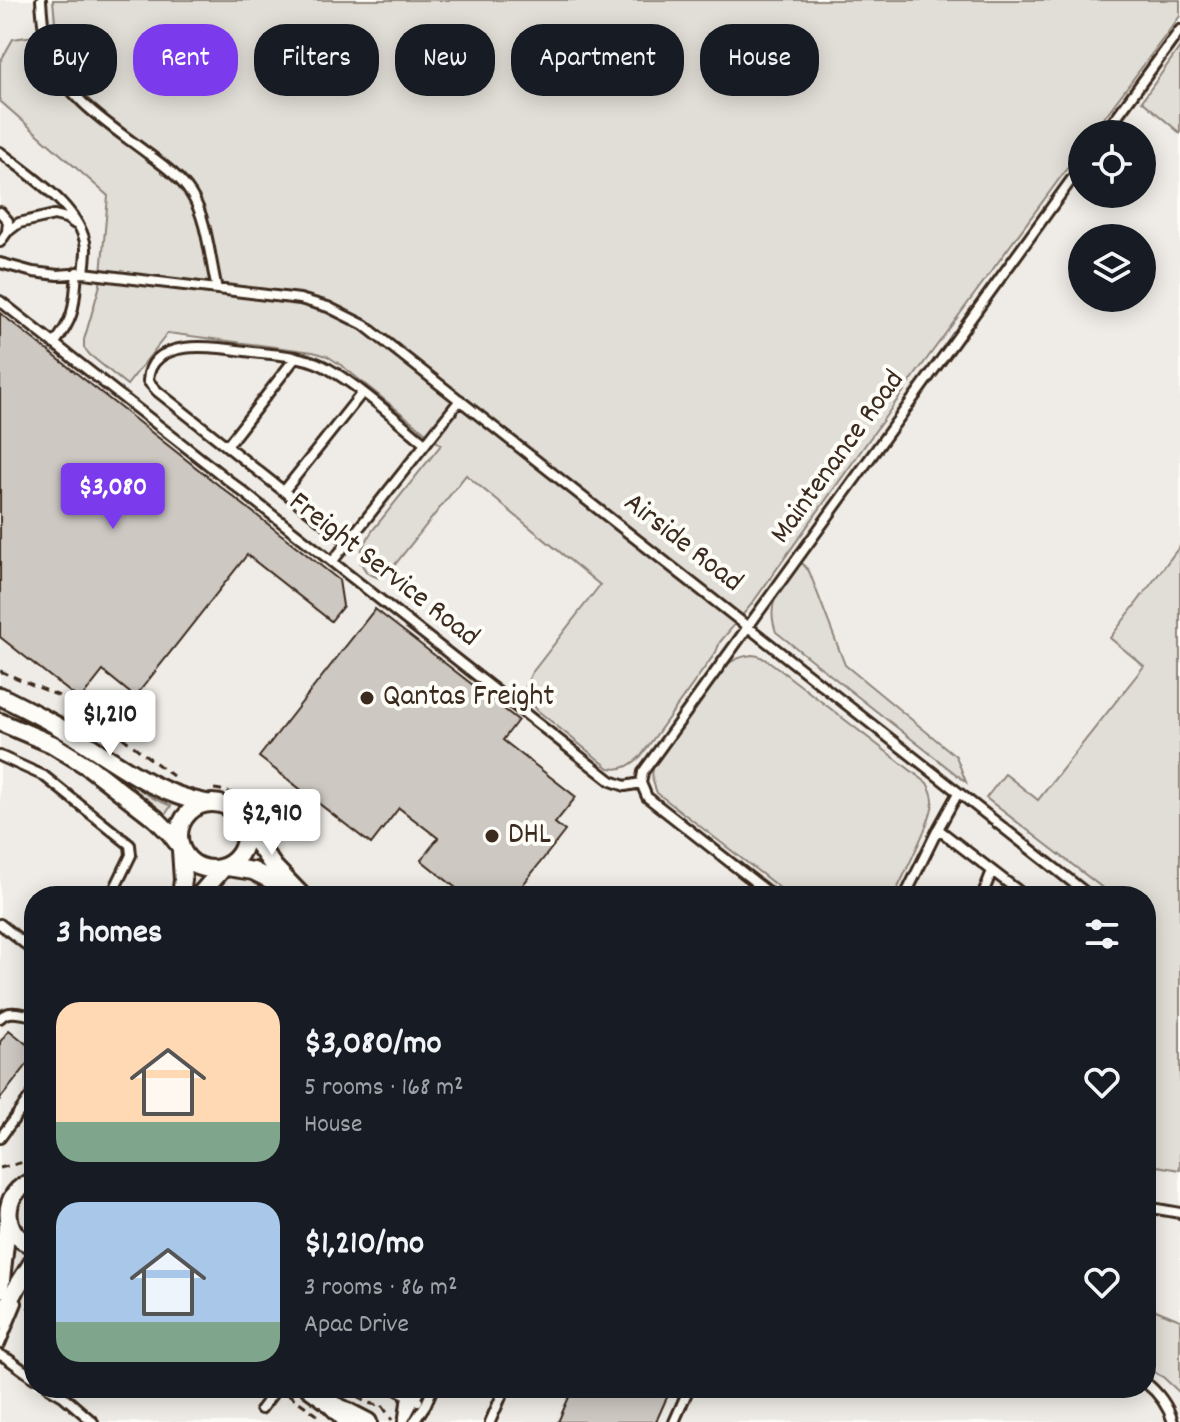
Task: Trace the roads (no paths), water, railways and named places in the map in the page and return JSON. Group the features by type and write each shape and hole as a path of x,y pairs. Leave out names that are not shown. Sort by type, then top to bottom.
{"street":[{"path":"0,696 56,725 147,783 183,798 209,796 228,807 292,886"},
{"path":"0,722 52,744 89,767 156,819 170,833 187,859 198,867 253,871 283,886"},
{"path":"182,886 178,836 183,820 209,796"},
{"path":"208,886 237,859 244,847 245,832 240,819"},
{"path":"0,1184 24,1182"},
{"path":"0,1289 6,1202 24,1185"},
{"path":"4,1223 24,1242"},
{"path":"0,1321 24,1275"},
{"path":"323,1398 348,1422"},
{"path":"327,1401 368,1422"}],"lane":[{"path":"41,0 49,52 68,87 84,104 175,176 194,198 201,215 217,289"},
{"path":"1114,120 1180,30"},
{"path":"0,152 48,190 72,215 86,249 72,315 66,330 54,344"},
{"name":"Maintenance Road","path":"641,783 643,772 747,626 1068,184"},
{"path":"0,212 8,221 7,232"},
{"path":"0,242 19,223 54,215 71,220 80,229"},
{"name":"Airside Road","path":"1,263 33,272 58,275 81,272 300,299 336,310 364,325 1077,886"},
{"name":"Freight Service Road","path":"0,301 611,781 625,786 641,783"},
{"path":"348,542 157,391 148,381 155,362 164,353 201,345 308,359 328,368 425,443"},
{"path":"227,446 296,357"},
{"path":"284,491 362,393"},
{"path":"332,562 460,400"},
{"path":"0,756 44,776 130,845 131,855 116,886"},
{"path":"641,783 647,797 760,886"},
{"path":"910,886 958,793"},
{"path":"938,829 1012,886"},
{"path":"986,886 992,871"},
{"path":"0,924 24,943"},
{"path":"0,1018 11,1012 24,1014"},
{"path":"0,1138 24,1106"},
{"path":"1156,1209 1180,1213"},
{"path":"0,1344 16,1306 24,1275"},
{"path":"0,1355 24,1371"},
{"path":"1156,1391 1165,1402 1173,1422"},
{"path":"65,1398 93,1422"},
{"path":"261,1409 270,1398"},
{"path":"403,1422 406,1398"},
{"path":"414,1422 429,1398"},
{"path":"490,1422 501,1398"},
{"path":"674,1422 685,1398"},
{"path":"403,1422 416,1400 426,1404"}],"place":[{"name":"Qantas Freight","path":"367,698"},
{"name":"DHL","path":"492,836"}]}
